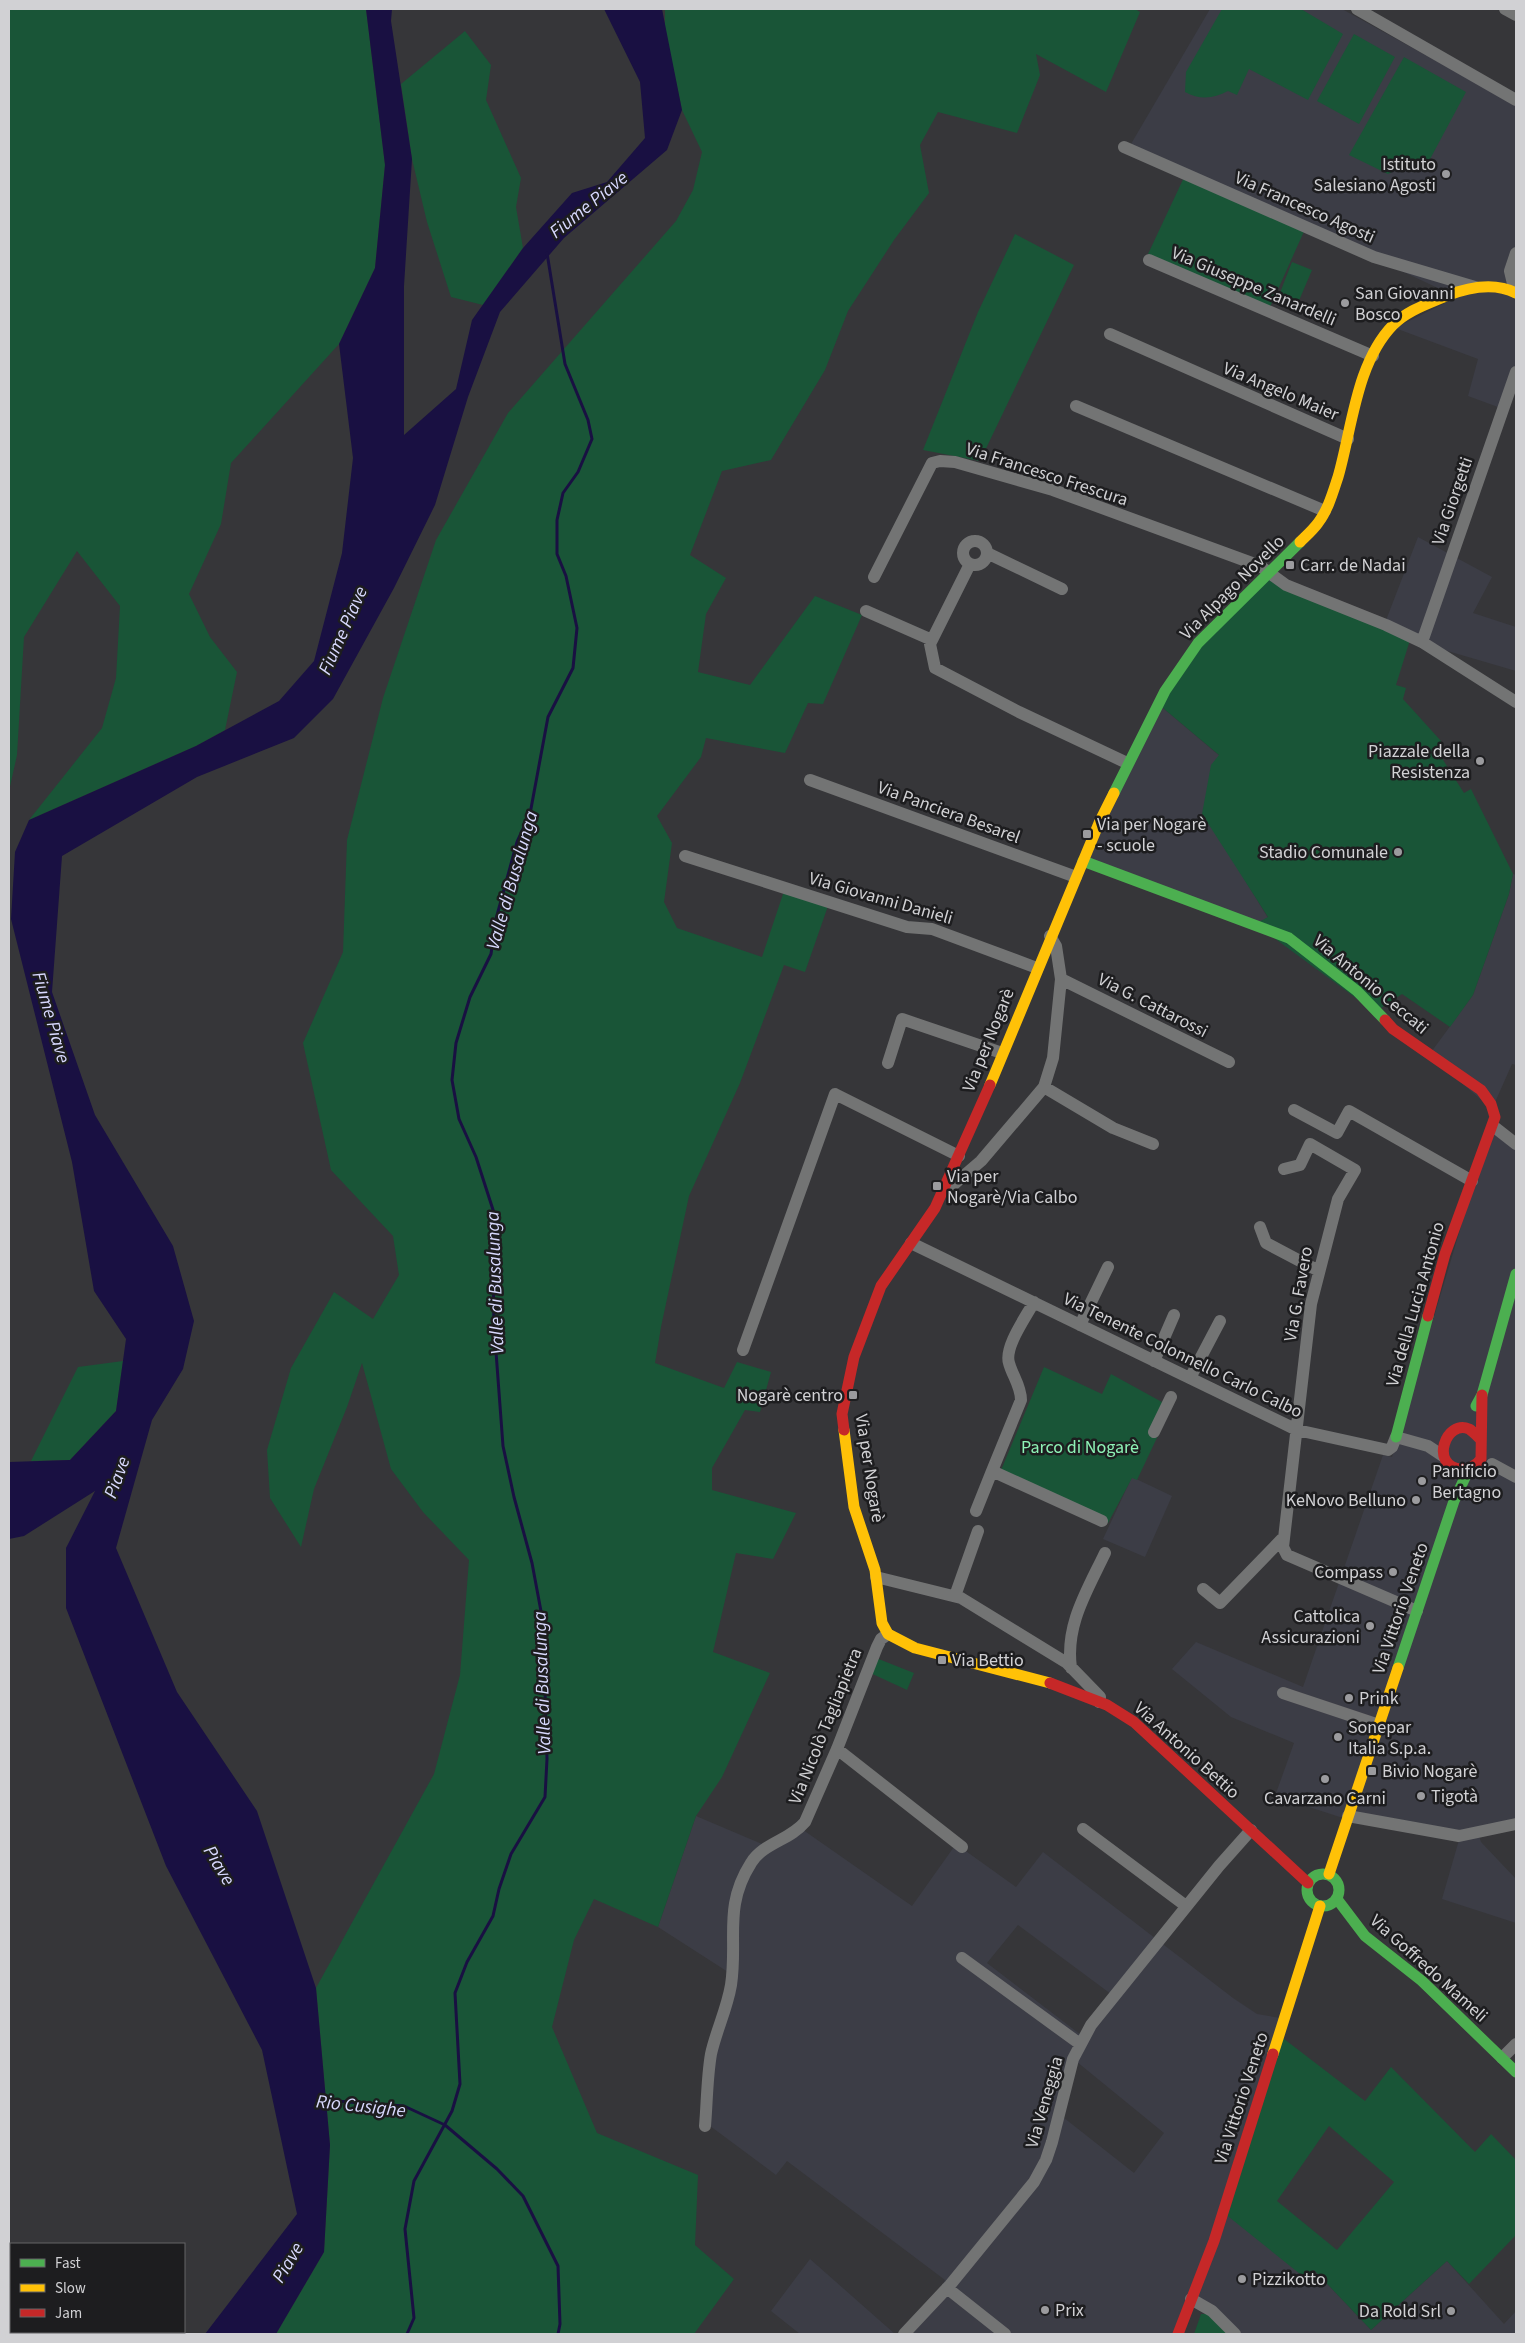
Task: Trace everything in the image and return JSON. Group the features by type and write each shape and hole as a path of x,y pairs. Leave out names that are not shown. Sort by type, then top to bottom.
{"street":[{"path":"1357,9 1516,100"},
{"path":"1505,9 1516,15"},
{"name":"Via Francesco Agosti","path":"1124,147 1374,257 1489,286"},
{"path":"1514,258 1489,286 1516,293"},
{"path":"1514,258 1510,277 1516,293"},
{"name":"Via Giuseppe Zanardelli","path":"1149,260 1373,356"},
{"name":"Via Alpago Novello","path":"1099,823 1127,763 1165,692 1198,643 1214,625 1312,530 1325,511 1333,493 1348,439 1357,396 1373,356 1384,336 1394,324 1413,310 1437,299 1489,286"},
{"name":"Via Angelo Maier","path":"1110,334 1201,376 1348,439"},
{"name":"Via Giorgetti","path":"1422,642 1516,372"},
{"path":"1076,406 1325,511"},
{"name":"Via Francesco Frescura","path":"874,578 932,463 940,461 955,462 1053,490 1260,566 1286,585 1386,624 1422,642"},
{"path":"980,542 985,546 987,553 981,563 970,564 963,554 968,543 980,542"},
{"path":"987,553 1062,589"},
{"path":"970,564 930,644 935,668 1019,712 1127,763"},
{"path":"866,611 932,640"},
{"path":"1422,642 1516,702"},
{"name":"Via Panciera Besarel","path":"810,780 1076,877"},
{"name":"Via per Nogarè","path":"886,1631 876,1577 854,1507 842,1414 854,1357 881,1286 935,1208 959,1156 1099,823"},
{"name":"Via Giovanni Danieli","path":"686,856 907,927 932,928 1037,968"},
{"name":"Via Antonio Ceccati","path":"1083,861 1289,938 1357,991 1393,1029 1481,1090 1490,1101 1494,1111 1493,1126"},
{"path":"945,1186 953,1185 981,1161 1044,1087 1053,1058 1062,979 1056,946 1050,936"},
{"name":"Via G. Cattarossi","path":"1062,979 1229,1062"},
{"path":"888,1062 902,1019 1002,1053"},
{"path":"1044,1087 1113,1128 1153,1144"},
{"path":"743,1350 835,1094 959,1156"},
{"path":"1294,1110 1337,1132 1349,1111 1472,1181"},
{"path":"1493,1126 1516,1144"},
{"name":"Via della Lucia Antonio","path":"1396,1437 1445,1254 1493,1126"},
{"name":"Via G. Favero","path":"1282,1539 1297,1430 1311,1304 1338,1199 1356,1170 1310,1144 1300,1164 1284,1169"},
{"path":"1260,1228 1266,1242 1319,1271"},
{"name":"Via Tenente Colonnello Carlo Calbo","path":"911,1243 1297,1430 1388,1450 1392,1447 1396,1437"},
{"path":"1080,1325 1108,1267"},
{"name":"Via Vittorio Veneto","path":"1454,1501 1444,1441 1447,1436 1458,1429 1470,1416 1482,1395 1516,1274"},
{"path":"976,1511 1021,1400 1020,1391 1009,1364 1008,1353 1034,1302"},
{"path":"1154,1361 1174,1316"},
{"path":"1190,1378 1220,1321"},
{"name":"Via Vittorio Veneto","path":"1329,1874 1454,1501 1469,1469 1477,1464 1483,1454 1481,1440 1482,1395"},
{"path":"1154,1432 1171,1397"},
{"path":"1458,1429 1471,1430 1481,1440"},
{"path":"1396,1437 1428,1446 1462,1470 1469,1469"},
{"path":"1428,1446 1444,1441"},
{"path":"1492,1464 1516,1477"},
{"path":"992,1472 1102,1521"},
{"path":"954,1596 978,1531"},
{"path":"1203,1588 1220,1603 1282,1539"},
{"path":"1282,1539 1287,1555 1417,1611"},
{"path":"1071,1668 1069,1649 1073,1624 1104,1553"},
{"path":"876,1577 961,1598 1071,1668 1095,1690 1100,1697 1099,1702"},
{"name":"Via Antonio Bettio","path":"886,1631 915,1648 1054,1684 1099,1702 1134,1722 1308,1883"},
{"name":"Via Nicolò Tagliapietra","path":"705,2126 711,2055 731,1985 731,1924 734,1902 746,1870 755,1857 796,1831 808,1816 837,1749 876,1647 886,1631"},
{"path":"1283,1693 1379,1725"},
{"path":"837,1749 962,1847"},
{"path":"1348,1816 1460,1836 1516,1824"},
{"path":"1083,1829 1186,1906"},
{"name":"Via Veneggia","path":"904,2334 947,2288 1034,2182 1046,2160 1068,2074 1080,2044 1104,2006 1251,1830"},
{"path":"1317,1874 1329,1874 1335,1878 1339,1892 1332,1903 1320,1906 1308,1897 1308,1883 1317,1874"},
{"name":"Via Goffredo Mameli","path":"1336,1899 1365,1936 1422,1981 1516,2072"},
{"name":"Via Vittorio Veneto","path":"1178,2334 1214,2241 1320,1906"},
{"path":"962,1958 1080,2044"},
{"path":"1502,2058 1516,2044"},
{"path":"947,2288 1005,2334"},
{"path":"1190,2299 1212,2311 1235,2334"}],"shaded area":[{"path":"1210,9 1342,9 1516,105 1516,379 1506,410 1468,396 1478,359 1395,328 1457,297 1131,144"},
{"path":"1418,537 1492,577 1473,613 1516,627 1516,671 1410,640 1383,628"},
{"path":"1157,703 1228,763 1237,867 1268,918 1255,924 1079,860"},
{"path":"1513,874 1516,875 1516,1065 1512,1064 1492,1109 1429,1055 1473,995 1509,894"},
{"path":"1492,1123 1516,1142 1516,1822 1477,1830 1481,1842 1516,1879 1516,1923 1442,1899 1461,1833 1343,1818 1275,1796 1294,1743 1231,1717 1172,1669 1196,1642 1303,1687 1383,1455 1392,1457"},
{"path":"1132,1477 1172,1496 1145,1557 1103,1539"},
{"path":"696,1816 762,1844 796,1825 912,1906 956,1844 1016,1887 1043,1852 1233,1998 1257,2014 1280,2018 1228,2179 1306,2278 1314,2270 1371,2330 1447,2261 1504,2324 1516,2311 1516,2334 1230,2334 1190,2301 1178,2334 909,2334 925,2315 945,2280 787,2161 776,2175 702,2120 728,1991 728,1972 658,1927","holes":["1018,1925 1115,1997 1081,2035 987,1963","1071,2057 1164,2133 1134,2173 1054,2110"]},
{"path":"810,2259 895,2334 800,2334 771,2311"}],"green space":[{"path":"9,9 366,9 385,165 375,268 339,344 231,463 221,524 189,594 210,637 237,672 225,730 196,746 29,820 102,728 116,678 120,606 77,551 24,637 17,755 9,791"},
{"path":"665,9 1135,9 1140,12 1106,92 1036,54 1040,75 1017,133 938,112 920,145 929,193 894,240 848,311 825,370 771,460 722,471 690,555 726,578 706,614 698,672 750,685 815,596 862,615 823,704 808,703 785,753 706,738 701,757 657,816 672,843 664,902 677,928 762,957 784,891 828,906 805,972 784,965 740,1083 689,1196 655,1363 724,1388 737,1362 771,1372 760,1412 745,1410 712,1468 712,1490 796,1513 773,1559 736,1553 713,1652 770,1673 722,1777 696,1816 658,1927 594,1899 574,1940 552,2027 597,2133 698,2175 695,2245 734,2279 694,2334 276,2334 324,2252 330,2145 316,1988 434,1774 460,1675 469,1560 423,1512 391,1469 362,1363 347,1407 314,1489 301,1547 270,1498 267,1450 291,1368 334,1292 373,1319 399,1275 393,1236 331,1170 303,1043 343,952 347,840 383,698 436,540 508,413 676,221 693,190 702,152 682,110 665,29"},
{"path":"1222,9 1301,9 1343,34 1308,100 1249,69 1237,95 1228,91 1217,96 1201,97 1185,92 1186,72"},
{"path":"465,31 491,65 486,100 521,178 516,207 523,248 483,305 451,297 427,222 412,159 401,84"},
{"path":"1354,34 1395,57 1359,124 1317,101"},
{"path":"1404,57 1466,92 1429,161 1412,162 1388,174 1349,155"},
{"path":"1187,171 1306,227 1270,307 1148,254"},
{"path":"1015,234 1074,265 980,461 923,450 978,312"},
{"path":"1292,262 1312,270 1295,310 1276,303"},
{"path":"1271,576 1410,640 1396,685 1406,688 1403,699 1441,741 1443,746 1438,752 1464,793 1471,789 1513,874 1509,894 1473,995 1450,1027 1402,994 1375,1012 1255,924 1268,917 1202,814 1211,765 1219,755 1157,703 1195,651"},
{"path":"123,1361 116,1411 70,1460 31,1461 78,1367"},
{"name":"Parco di Nogarè","path":"1044,1367 1102,1394 1111,1374 1172,1406 1137,1480 1132,1478 1108,1523 999,1475"},
{"path":"871,1656 914,1673 907,1690 866,1671"},
{"path":"1275,2032 1365,2101 1391,2067 1475,2152 1491,2134 1516,2160 1516,2235 1469,2284 1447,2261 1371,2330 1314,2270 1305,2278 1219,2209","holes":["1329,2126 1394,2182 1337,2250 1277,2201"]},
{"path":"1201,2314 1211,2314 1230,2334 1194,2334"}],"water":[{"path":"366,9 392,9 391,21 412,159 404,286 404,435 456,389 472,320 523,248 572,193 607,182 645,138 640,82 604,9 662,9 682,110 667,150 564,238 500,312 468,397 435,505 394,588 333,699 294,738 197,777 62,856 52,992 95,1115 173,1246 194,1321 183,1369 152,1420 116,1548 177,1692 257,1811 316,1988 330,2145 324,2252 276,2334 205,2334 297,2214 262,2050 166,1866 66,1608 66,1548 95,1491 24,1536 9,1539 9,1462 70,1460 116,1411 126,1339 94,1291 72,1162 11,919 15,852 29,820 196,746 279,701 314,661 342,553 353,458 339,344 375,268 385,165"}],"waterway":[{"name":"Valle di Busalunga","path":"407,2334 414,2318 405,2229 414,2181 452,2111 460,2084 455,1993 467,1962 493,1916 499,1889 511,1854 545,1797 547,1759 543,1622 532,1563 514,1497 503,1446 494,1325 493,1268 495,1216 476,1157 459,1119 452,1080 456,1043 470,997 491,954 496,919 517,842 530,814 548,717 573,668 577,628 566,576 557,554 557,520 563,493 578,472 592,439 588,420 565,364 547,253"},
{"name":"Rio Cusighe","path":"322,2100 404,2106 445,2125 497,2169 523,2196 558,2266 560,2324 558,2334"}],"traffic: fast":[{"path":"1114,793 1165,691 1198,643 1300,542"},
{"path":"1083,861 1289,938 1357,991 1385,1020"},
{"path":"1476,1406 1482,1395 1516,1274"},
{"path":"1396,1437 1428,1316"},
{"path":"1398,1668 1454,1501 1469,1469"},
{"path":"1323,1874 1329,1875 1334,1879 1338,1884 1339,1890 1338,1896 1334,1901 1329,1905 1323,1906 1317,1905 1312,1901 1308,1896 1307,1890 1308,1884 1312,1879 1317,1875 1323,1874"},
{"path":"1337,1899 1365,1936 1422,1981 1516,2072"}],"traffic: slow":[{"path":"1300,542 1316,526 1327,507 1338,477 1363,377 1381,340 1393,325 1405,315 1418,308 1464,290 1490,287 1516,293"},
{"path":"990,1085 1099,823 1114,793"},
{"path":"844,1430 854,1507 875,1570 882,1623 888,1634 915,1648 1050,1683"},
{"path":"1329,1874 1398,1668"},
{"path":"1273,2054 1320,1906"}],"traffic: jam":[{"path":"1385,1020 1393,1029 1481,1090 1491,1104 1495,1117 1445,1254 1428,1316"},
{"path":"844,1430 842,1414 854,1357 881,1286 935,1208 990,1085"},
{"path":"1481,1440 1469,1429 1461,1428 1454,1431 1448,1436 1444,1444 1443,1452 1446,1460 1451,1466 1461,1469 1472,1467 1481,1459 1482,1395"},
{"path":"1050,1683 1107,1705 1134,1722 1308,1883"},
{"path":"1178,2334 1214,2241 1273,2054"}],"place":[{"name":"Istituto Salesiano Agosti","path":"1446,174"},
{"name":"San Giovanni Bosco","path":"1345,303"},
{"name":"Carr. de Nadai","path":"1290,565"},
{"name":"Piazzale della Resistenza","path":"1480,761"},
{"name":"Via per Nogarè - scuole","path":"1087,834"},
{"name":"Stadio Comunale","path":"1398,852"},
{"name":"Via per Nogarè/Via Calbo","path":"937,1186"},
{"name":"Nogarè centro","path":"853,1395"},
{"name":"Panificio Bertagno","path":"1422,1481"},
{"name":"KeNovo Belluno","path":"1416,1500"},
{"name":"Compass","path":"1393,1572"},
{"name":"Cattolica Assicurazioni","path":"1370,1626"},
{"name":"Via Bettio","path":"942,1660"},
{"name":"Prink","path":"1349,1698"},
{"name":"Sonepar Italia S.p.a.","path":"1338,1737"},
{"name":"Bivio Nogarè","path":"1372,1771"},
{"name":"Cavarzano Carni","path":"1325,1779"},
{"name":"Tigotà","path":"1421,1796"},
{"name":"Pizzikotto","path":"1242,2279"},
{"name":"Prix","path":"1045,2310"},
{"name":"Da Rold Srl","path":"1451,2311"}],"water label":[{"name":"Fiume Piave","path":"588,204"},
{"name":"Fiume Piave","path":"342,630"},
{"name":"Fiume Piave","path":"52,1017"},
{"name":"Piave","path":"116,1477"},
{"name":"Piave","path":"220,1865"},
{"name":"Piave","path":"287,2262"}]}
